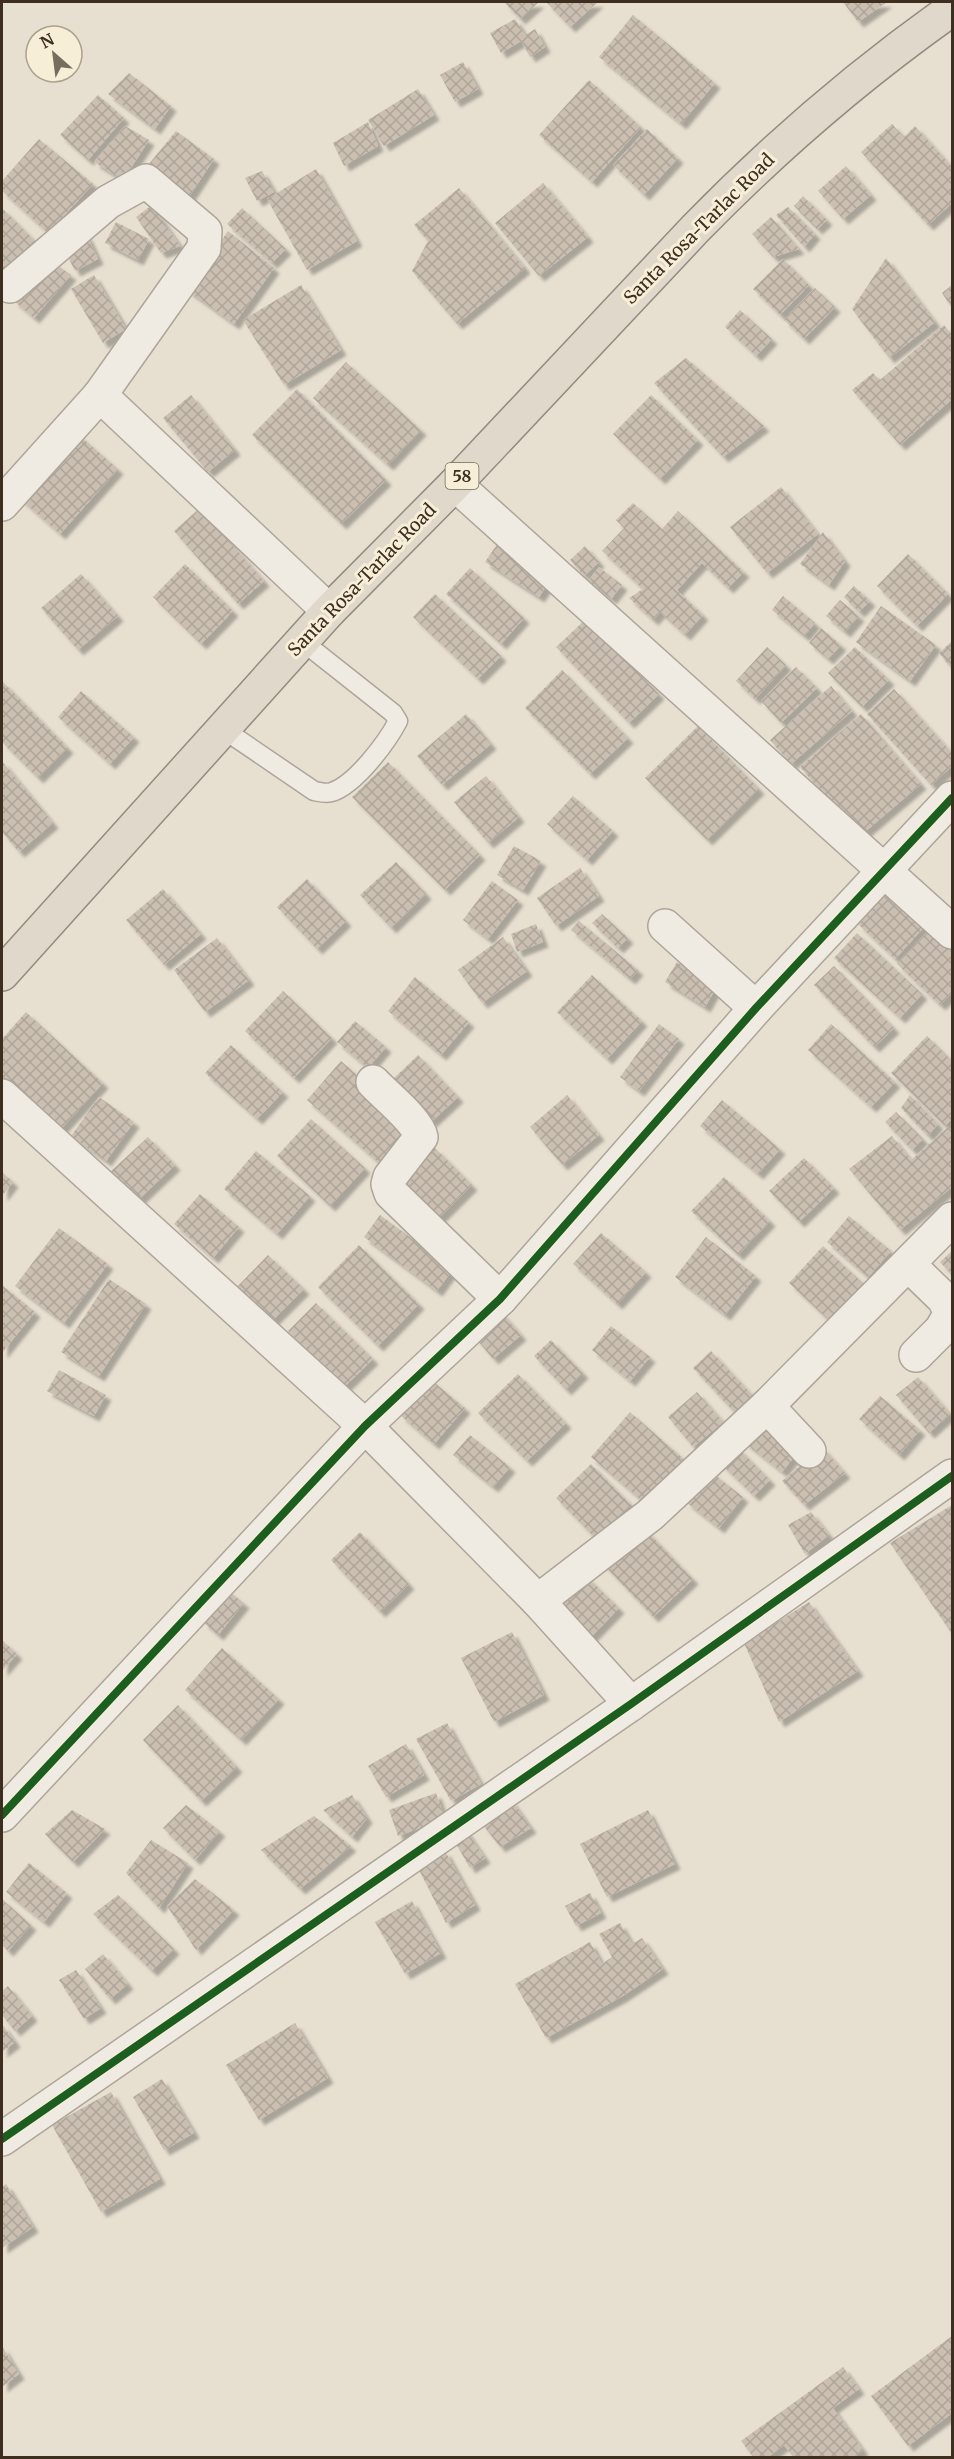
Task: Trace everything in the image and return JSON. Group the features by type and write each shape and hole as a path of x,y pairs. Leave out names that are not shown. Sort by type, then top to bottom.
{"highway":[{"name":"Santa Rosa-Tarlac Road","path":"2,974 329,611 455,484 731,192 834,99 952,9"}],"street":[{"path":"2,504 100,395 204,248 205,231 146,181 108,202 10,286"},
{"path":"100,395 329,611"},
{"path":"455,484 952,932"},
{"path":"2,1815 365,1426 500,1299 756,1008 952,798"},
{"path":"665,926 756,1008"},
{"path":"373,1082 414,1123 421,1137 390,1177 388,1184 391,1193 500,1299"},
{"path":"2,1096 365,1426 538,1601 631,1704"},
{"path":"538,1601 650,1515 767,1406 952,1219"},
{"path":"908,1264 944,1299 951,1313 941,1330 916,1355"},
{"path":"767,1406 809,1451"},
{"path":"2,2139 631,1704 952,1476"}],"lane":[{"path":"223,729 314,791 331,793 350,782 390,736 398,721 393,712 302,641"}],"building":[{"path":"504,2 539,2 520,19"},
{"path":"546,2 598,2 570,27"},
{"path":"843,2 887,2 858,22"},
{"path":"633,15 715,83 681,124 599,57"},
{"path":"515,19 525,35 535,29 545,47 530,57 521,41 501,53 490,33"},
{"path":"463,62 478,89 455,102 440,75"},
{"path":"129,73 171,106 155,129 108,94"},
{"path":"589,80 641,127 592,182 539,135"},
{"path":"418,89 434,115 384,146 368,120"},
{"path":"98,95 124,118 88,160 60,135"},
{"path":"368,122 378,146 344,166 333,143"},
{"path":"892,124 904,137 915,126 952,167 952,203 928,225 861,152"},
{"path":"125,126 149,140 123,180 94,162"},
{"path":"647,129 678,158 644,195 613,165"},
{"path":"176,131 214,159 186,201 144,170"},
{"path":"39,139 93,184 48,233 2,191 2,181"},
{"path":"846,166 871,195 843,219 818,191"},
{"path":"316,169 357,241 307,270 267,199"},
{"path":"262,171 274,192 257,201 245,178"},
{"path":"543,183 588,237 539,276 495,223"},
{"path":"459,188 525,268 457,324 412,271 428,241 414,225"},
{"path":"803,196 827,220 817,229 794,206"},
{"path":"152,205 180,246 161,253 136,217"},
{"path":"788,207 815,234 804,247 776,215"},
{"path":"2,208 39,245 2,282"},
{"path":"242,208 286,249 272,263 227,224"},
{"path":"771,217 799,249 773,257 752,234"},
{"path":"116,222 149,239 138,260 105,243"},
{"path":"228,231 274,268 234,324 187,290"},
{"path":"86,234 98,259 75,271 63,247"},
{"path":"47,258 71,275 34,318 13,300"},
{"path":"886,258 935,322 889,358 852,309"},
{"path":"783,259 809,285 780,315 753,289"},
{"path":"94,275 126,329 103,343 71,289"},
{"path":"301,285 341,350 284,385 243,320"},
{"path":"952,285 952,308 942,293"},
{"path":"815,288 835,307 804,339 784,320"},
{"path":"740,310 772,339 756,356 725,327"},
{"path":"944,325 952,335 952,399 900,445 852,390 873,373 880,380"},
{"path":"686,358 764,426 723,457 654,383"},
{"path":"346,362 421,430 388,465 313,398"},
{"path":"297,389 386,480 341,524 252,435"},
{"path":"191,395 235,450 208,472 163,418"},
{"path":"651,395 698,440 660,479 613,434"},
{"path":"65,423 118,469 60,534 8,488"},
{"path":"781,487 818,534 767,573 730,527"},
{"path":"633,503 662,529 678,511 744,572 728,588 702,563 677,590 703,615 685,635 660,612 653,620 629,598 643,589 602,551 624,528 616,520"},
{"path":"200,508 264,581 238,604 174,531"},
{"path":"823,532 845,561 829,585 800,564"},
{"path":"498,543 551,579 539,597 485,562"},
{"path":"585,546 599,562 584,576 570,560"},
{"path":"908,554 948,594 917,626 877,586"},
{"path":"185,564 233,611 201,644 153,597"},
{"path":"599,567 622,585 611,599 588,581"},
{"path":"470,568 524,618 501,644 446,594"},
{"path":"81,574 118,616 78,650 41,608"},
{"path":"854,586 870,601 859,612 844,597"},
{"path":"435,594 501,656 478,679 413,617"},
{"path":"783,596 815,623 804,636 772,610"},
{"path":"840,600 859,616 845,632 826,616"},
{"path":"881,606 936,645 910,681 856,642"},
{"path":"586,619 659,694 629,723 556,647"},
{"path":"821,628 841,645 828,659 809,643"},
{"path":"952,641 952,669 939,653"},
{"path":"767,647 786,665 755,699 736,681"},
{"path":"855,647 889,680 862,707 828,673"},
{"path":"796,667 817,688 781,723 761,701"},
{"path":"562,670 628,738 590,774 525,708"},
{"path":"3,682 68,748 38,778 2,742"},
{"path":"831,686 852,711 791,764 770,740"},
{"path":"894,689 952,753 952,766 931,785 867,714"},
{"path":"81,691 134,737 110,764 58,717"},
{"path":"466,714 491,744 442,785 417,756"},
{"path":"861,714 921,784 860,836 800,767"},
{"path":"698,726 759,789 707,840 645,778"},
{"path":"2,761 53,823 19,852 2,832"},
{"path":"388,762 480,855 445,890 352,797"},
{"path":"486,776 519,817 488,843 454,802"},
{"path":"573,796 613,831 587,860 547,824"},
{"path":"514,846 541,861 523,890 497,875"},
{"path":"396,862 426,894 391,928 360,895"},
{"path":"580,868 599,896 556,926 537,898"},
{"path":"307,879 346,921 317,949 277,907"},
{"path":"492,881 518,900 488,939 463,920"},
{"path":"163,889 201,934 164,965 126,920"},
{"path":"890,891 926,925 895,959 858,924"},
{"path":"602,914 628,938 618,948 592,923"},
{"path":"579,921 638,970 630,979 571,930"},
{"path":"536,924 543,942 517,952 511,934"},
{"path":"929,930 952,952 952,993 940,1005 897,964"},
{"path":"857,933 922,994 900,1018 834,958"},
{"path":"503,937 527,971 482,1003 458,970"},
{"path":"217,938 249,980 205,1012 174,970"},
{"path":"677,962 717,986 705,1007 665,982"},
{"path":"834,966 894,1028 874,1047 814,985"},
{"path":"592,975 642,1021 607,1059 557,1012"},
{"path":"415,977 469,1022 441,1055 388,1011"},
{"path":"283,991 332,1038 294,1078 245,1031"},
{"path":"26,1012 103,1083 58,1132 2,1079 2,1039"},
{"path":"355,1021 386,1047 368,1068 337,1042"},
{"path":"659,1024 679,1039 639,1091 620,1077"},
{"path":"831,1024 895,1082 871,1107 808,1050"},
{"path":"927,1036 952,1061 952,1119 945,1126 891,1073"},
{"path":"231,1045 283,1092 257,1119 205,1073"},
{"path":"418,1055 458,1097 431,1122 391,1081"},
{"path":"341,1061 419,1130 385,1168 307,1100"},
{"path":"567,1095 599,1135 562,1165 530,1127"},
{"path":"910,1095 938,1124 928,1136 901,1108"},
{"path":"99,1097 134,1122 106,1161 71,1136"},
{"path":"722,1100 780,1149 758,1174 700,1126"},
{"path":"896,1112 923,1139 912,1150 885,1122"},
{"path":"311,1119 365,1168 330,1206 277,1156"},
{"path":"948,1127 952,1131 952,1187 900,1230 849,1169 892,1136 911,1160"},
{"path":"148,1137 175,1165 137,1201 110,1172"},
{"path":"435,1148 472,1185 437,1220 399,1183"},
{"path":"256,1151 310,1196 277,1234 224,1189"},
{"path":"804,1158 834,1188 799,1222 769,1191"},
{"path":"2,1172 13,1182 2,1196"},
{"path":"724,1177 770,1221 738,1255 691,1211"},
{"path":"200,1194 239,1227 213,1258 174,1224"},
{"path":"380,1215 453,1269 437,1291 364,1237"},
{"path":"849,1216 891,1251 868,1277 827,1242"},
{"path":"59,1228 108,1264 64,1323 15,1286"},
{"path":"601,1233 646,1272 617,1304 573,1264"},
{"path":"706,1237 756,1276 725,1315 675,1277"},
{"path":"359,1245 419,1304 378,1346 318,1287"},
{"path":"823,1246 869,1289 835,1326 789,1283"},
{"path":"952,1251 952,1275 940,1262"},
{"path":"268,1255 304,1289 272,1321 237,1287"},
{"path":"109,1279 146,1304 99,1376 61,1352"},
{"path":"2,1285 35,1312 2,1353"},
{"path":"316,1303 373,1359 344,1387 288,1331"},
{"path":"500,1311 521,1335 493,1359 473,1335"},
{"path":"611,1326 650,1357 630,1381 592,1350"},
{"path":"551,1340 583,1373 566,1390 534,1356"},
{"path":"711,1351 754,1397 736,1414 693,1368"},
{"path":"59,1370 106,1395 94,1416 47,1391"},
{"path":"518,1374 566,1423 527,1461 478,1413"},
{"path":"918,1377 950,1414 929,1433 896,1395"},
{"path":"430,1379 465,1408 434,1444 400,1415"},
{"path":"697,1392 723,1422 693,1447 668,1417"},
{"path":"880,1396 920,1430 899,1455 859,1419"},
{"path":"630,1412 686,1461 647,1505 591,1457"},
{"path":"768,1414 805,1443 782,1472 744,1442"},
{"path":"470,1435 510,1467 493,1487 453,1455"},
{"path":"822,1447 845,1473 804,1505 782,1481"},
{"path":"738,1448 770,1480 754,1496 721,1464"},
{"path":"591,1464 636,1510 601,1544 556,1498"},
{"path":"710,1471 743,1497 719,1528 686,1502"},
{"path":"952,1505 952,1634 890,1543"},
{"path":"811,1512 829,1535 805,1554 788,1525"},
{"path":"641,1525 693,1579 653,1617 602,1563"},
{"path":"360,1532 409,1584 380,1612 331,1560"},
{"path":"586,1576 619,1608 589,1639 556,1606"},
{"path":"227,1590 244,1603 218,1635 203,1622"},
{"path":"809,1602 858,1671 779,1722 744,1643"},
{"path":"512,1632 544,1695 494,1722 461,1658"},
{"path":"2,1640 17,1654 2,1671"},
{"path":"222,1648 279,1699 241,1740 185,1690"},
{"path":"178,1705 237,1767 201,1801 143,1740"},
{"path":"447,1723 481,1784 451,1801 416,1739"},
{"path":"406,1744 424,1775 386,1797 368,1766"},
{"path":"436,1793 445,1819 398,1836 389,1810"},
{"path":"352,1795 367,1818 352,1837 323,1810"},
{"path":"511,1800 531,1828 500,1847 477,1817"},
{"path":"186,1805 220,1831 195,1860 163,1828"},
{"path":"72,1810 105,1829 73,1862 45,1834"},
{"path":"648,1810 675,1864 607,1897 580,1844"},
{"path":"314,1816 351,1846 300,1889 261,1850"},
{"path":"465,1829 485,1858 470,1868 451,1835"},
{"path":"151,1840 188,1863 159,1908 126,1873"},
{"path":"445,1851 475,1905 446,1923 417,1866"},
{"path":"29,1863 67,1893 44,1922 6,1892"},
{"path":"195,1879 234,1910 196,1950 167,1906"},
{"path":"590,1893 601,1913 576,1926 565,1906"},
{"path":"118,1895 174,1949 152,1971 93,1914"},
{"path":"2,1899 31,1925 8,1951 2,1945"},
{"path":"412,1901 441,1953 405,1974 375,1922"},
{"path":"620,1923 632,1944 642,1938 663,1969 621,1997 546,2038 515,1984 590,1942 602,1964 612,1957 599,1934"},
{"path":"103,1954 128,1984 110,1999 85,1969"},
{"path":"76,1970 101,2008 84,2019 59,1980"},
{"path":"8,1986 32,2016 15,2031 2,2015 2,1991"},
{"path":"295,2023 328,2078 259,2120 226,2065"},
{"path":"2,2024 15,2042 2,2052"},
{"path":"162,2079 194,2133 164,2150 133,2097"},
{"path":"111,2092 160,2179 101,2212 52,2125"},
{"path":"6,2184 33,2227 2,2248 2,2187"},
{"path":"952,2336 952,2413 908,2446 871,2396"},
{"path":"2,2346 19,2374 2,2387"},
{"path":"843,2367 859,2389 833,2408 863,2450 853,2458 794,2458 784,2445 767,2458 754,2458 741,2441"}],"cycle path":[{"path":"2,1815 365,1426 500,1299 756,1008 952,798"},
{"path":"2,2139 631,1704 952,1476"}]}
